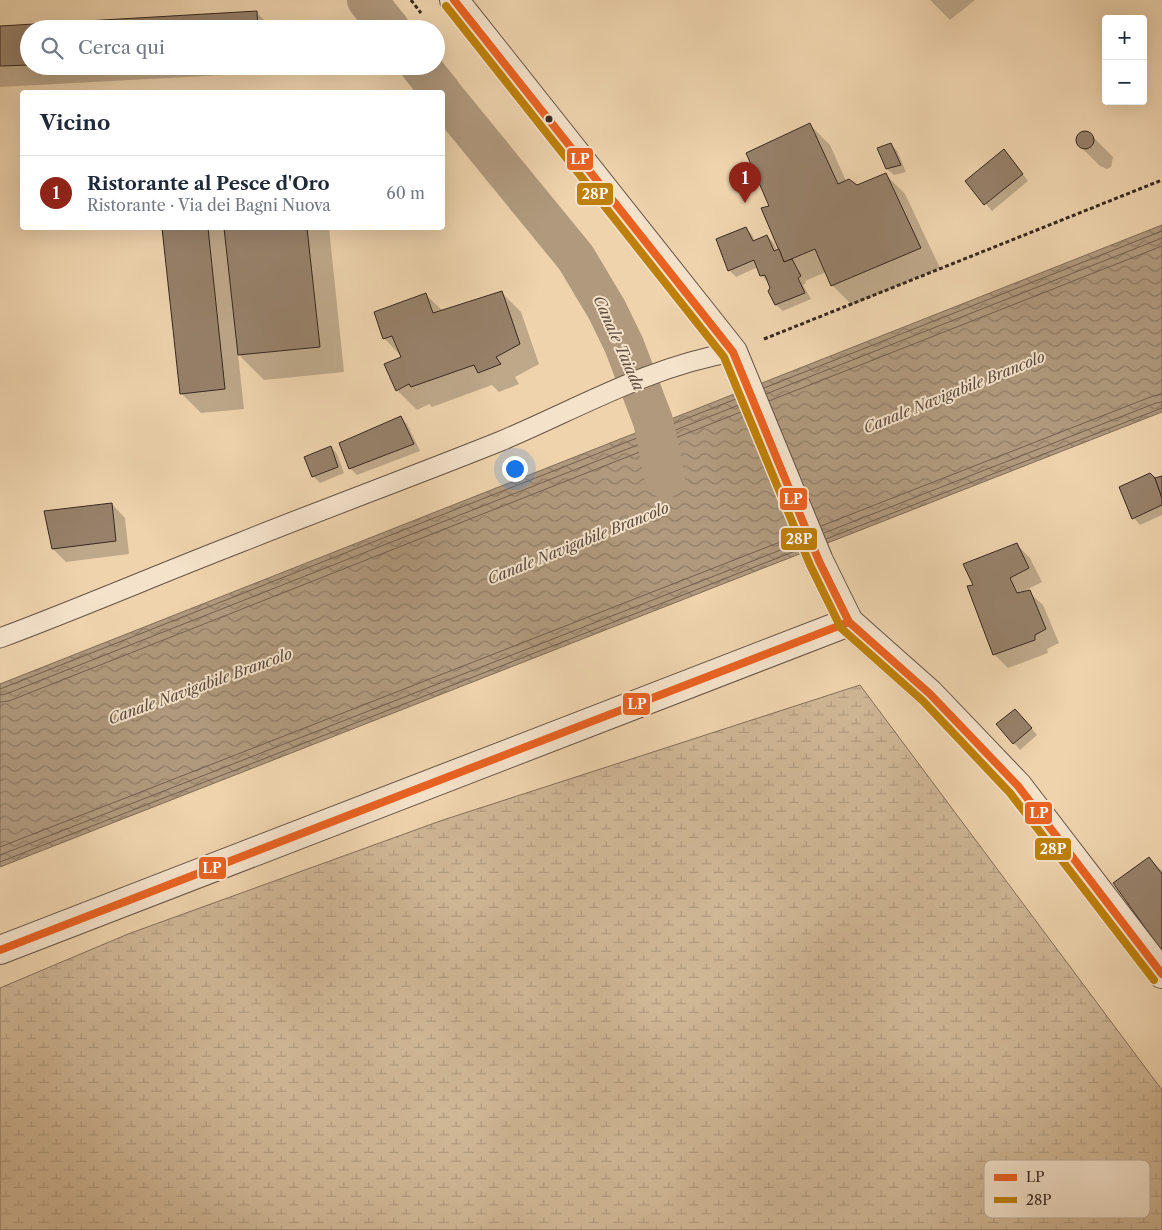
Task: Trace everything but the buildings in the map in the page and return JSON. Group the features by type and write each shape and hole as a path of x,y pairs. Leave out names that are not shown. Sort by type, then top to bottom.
{"street":[{"path":"454,0 733,352 819,561 849,622 930,694 1018,786 1162,974"},
{"path":"0,950 849,622"}],"lane":[{"path":"0,638 502,440 607,392 665,369 733,352"}],"path":[{"path":"733,352 1162,180"}],"green space":[{"path":"860,685 1162,1090 1162,1230 0,1230 0,988 128,934 443,820"}],"water":[{"name":"Canale Navigabile Brancolo","path":"1162,225 1162,412 0,867 0,684"}],"waterway":[{"name":"Canale Taiada","path":"367,0 383,20"},
{"name":"Canale Taiada","path":"427,75 439,90"},
{"name":"Canale Taiada","path":"445,98 576,258 607,310 624,345 653,421 665,478"}],"transit line":[{"name":"LP","path":"454,0 733,352 819,561 849,622 930,694 1018,786 1162,974"},
{"name":"28P","path":"446,6 724,357 810,565 841,628 923,701 1010,793 1154,980"},
{"name":"LP","path":"0,950 849,622"}],"place":[{"name":"Ristorante al Pesce d'Oro","path":"745,203"}]}
